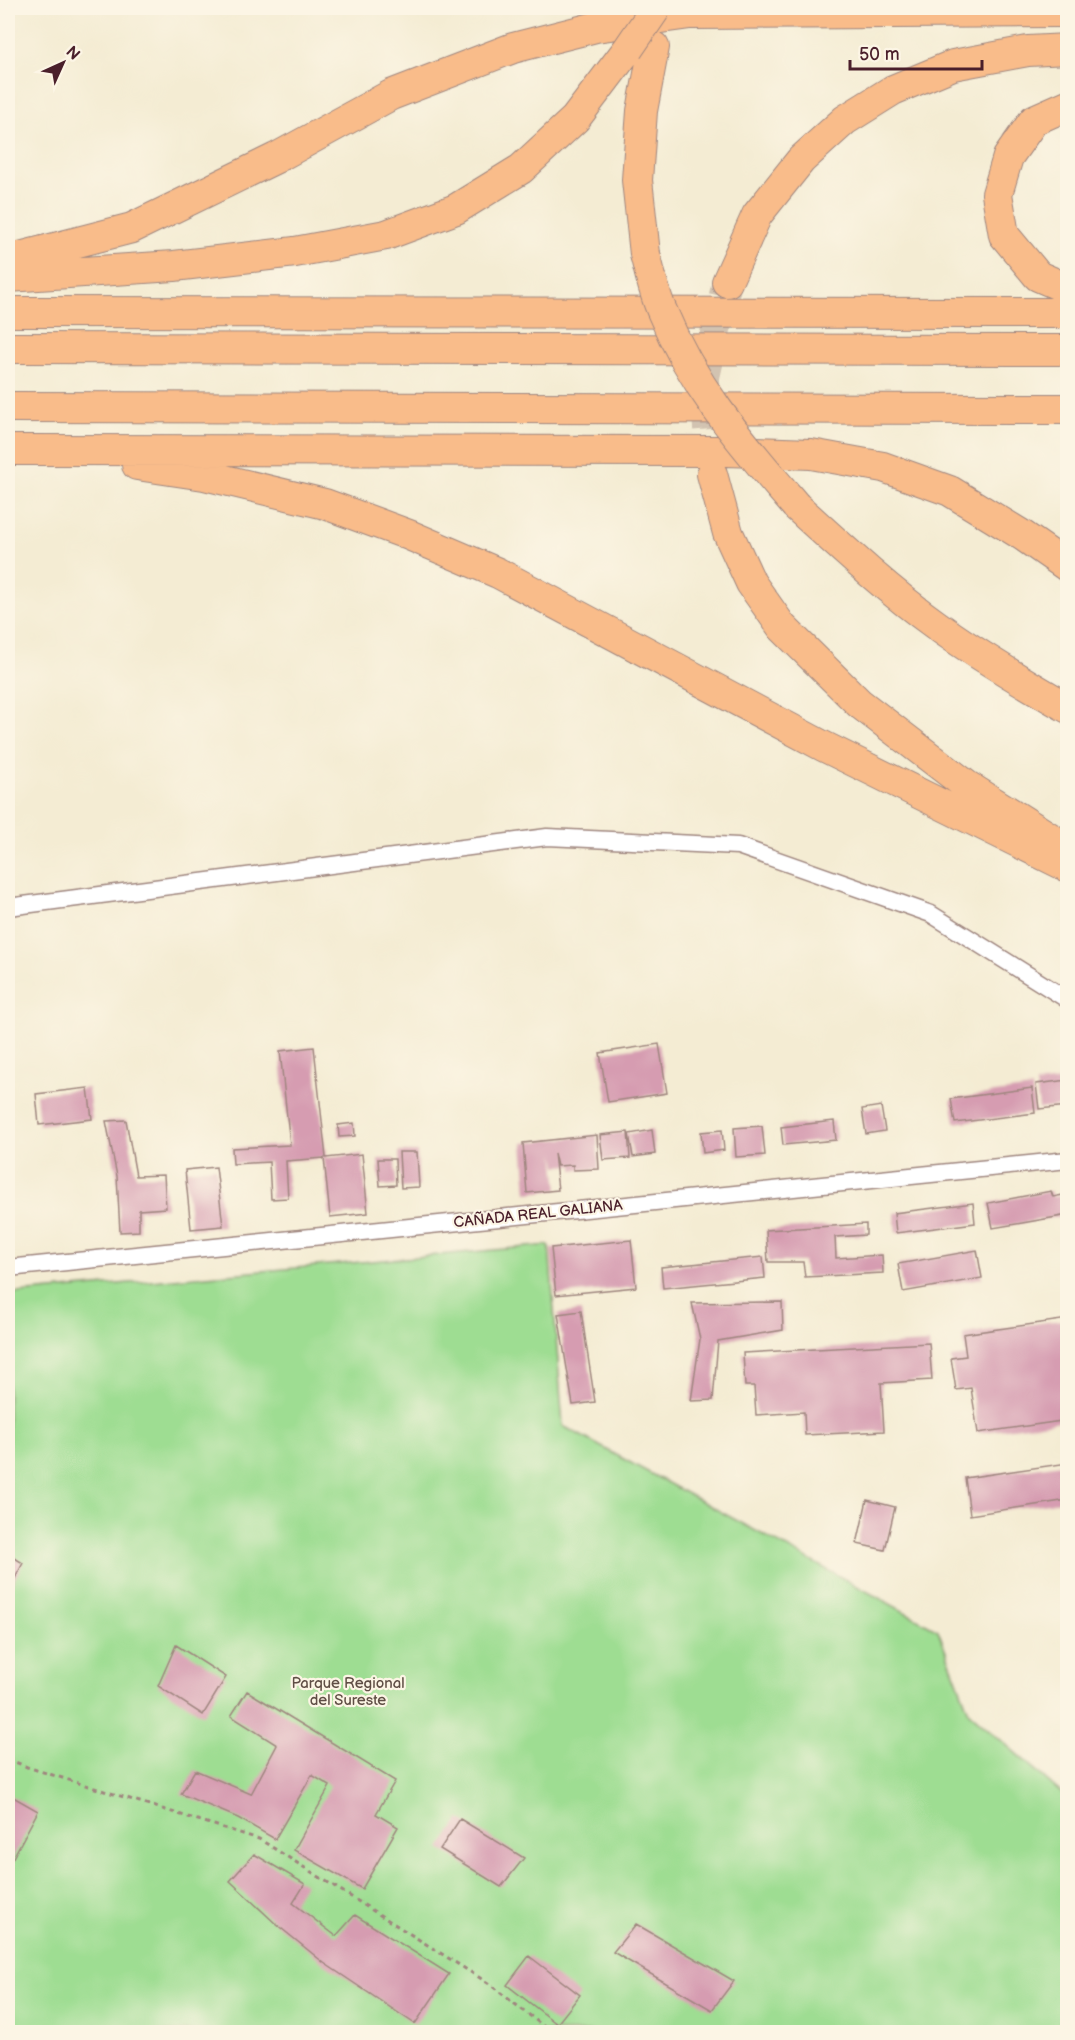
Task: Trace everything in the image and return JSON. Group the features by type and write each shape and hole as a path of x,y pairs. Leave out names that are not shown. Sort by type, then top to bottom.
{"highway":[{"path":"656,8 641,48 642,111 637,180 645,254 661,309 685,361 710,402 796,506 868,571 936,625 1020,680 1068,708"},
{"path":"8,277 174,266 295,252 386,236 456,209 521,169 575,119 641,48 669,8"},
{"path":"8,260 132,228 276,158 391,95 513,48 596,27 690,14 1068,12"},
{"path":"726,282 757,214 801,160 845,120 893,90 953,65 1028,51 1068,50"},
{"path":"1068,105 1034,120 1008,157 997,194 1004,235 1038,276 1068,289"},
{"path":"8,312 1068,313"},
{"path":"8,348 1068,350"},
{"path":"8,407 1068,409"},
{"path":"8,450 714,451 811,454 884,467 950,491 1022,535 1068,567"},
{"path":"73,450 126,464 204,475 325,504 409,535 498,573 823,746 1068,867"},
{"path":"712,474 728,533 737,553 751,583 782,627 859,703 966,785 1068,849"}],"street":[{"path":"8,907 547,837 738,846 931,914 1068,1000"},
{"name":"CAÑADA REAL GALIANA","path":"8,1268 1068,1160"}],"path":[{"path":"8,1758 27,1767 259,1839 488,1983 551,2032"}],"green space":[{"name":"Parque Regional del Sureste","path":"549,1245 563,1426 938,1630 969,1712 1067,1798 1067,2032 8,2032 8,1294"}],"building":[{"path":"659,1044 667,1093 608,1102 600,1053"},
{"path":"314,1047 326,1158 362,1154 368,1213 330,1217 324,1158 286,1161 288,1198 271,1199 269,1162 233,1164 232,1148 290,1145 280,1051"},
{"path":"1068,1080 1068,1106 1039,1109 1036,1084"},
{"path":"88,1088 92,1119 39,1125 36,1094"},
{"path":"1032,1088 1035,1113 955,1123 951,1099"},
{"path":"881,1106 885,1131 866,1134 862,1109"},
{"path":"126,1120 136,1176 164,1175 166,1208 139,1210 139,1231 120,1232 117,1176 106,1121"},
{"path":"834,1121 836,1140 783,1145 781,1127"},
{"path":"354,1123 355,1136 339,1137 338,1125"},
{"path":"762,1126 765,1155 736,1157 734,1128"},
{"path":"652,1130 655,1154 633,1157 629,1134"},
{"path":"722,1130 724,1150 703,1153 701,1132"},
{"path":"628,1132 630,1158 603,1160 600,1135"},
{"path":"597,1135 599,1169 573,1170 573,1165 557,1166 554,1153 558,1190 527,1193 523,1143"},
{"path":"399,1152 417,1152 419,1187 401,1188"},
{"path":"378,1159 395,1159 396,1185 380,1186"},
{"path":"216,1167 223,1226 191,1229 185,1170"},
{"path":"1051,1191 1053,1197 1068,1194 1068,1215 993,1228 988,1203"},
{"path":"973,1203 975,1223 896,1233 894,1213"},
{"path":"866,1224 866,1235 835,1237 836,1258 882,1255 883,1273 805,1277 803,1262 768,1262 766,1230"},
{"path":"631,1240 636,1287 556,1295 551,1248"},
{"path":"977,1250 982,1278 903,1292 898,1264"},
{"path":"763,1257 765,1278 663,1288 661,1267"},
{"path":"782,1302 783,1330 718,1341 713,1400 691,1401 700,1339 692,1303"},
{"path":"581,1311 595,1402 573,1405 558,1314"},
{"path":"1068,1319 1068,1420 978,1433 971,1388 956,1390 951,1358 966,1356 963,1334"},
{"path":"929,1343 932,1380 881,1383 884,1431 805,1435 804,1412 756,1415 754,1386 745,1386 743,1353"},
{"path":"1068,1463 1068,1500 970,1515 965,1478"},
{"path":"867,1500 895,1507 885,1550 857,1544"},
{"path":"8,1554 23,1563 11,1586 8,1584"},
{"path":"176,1645 226,1677 203,1715 158,1686"},
{"path":"247,1691 395,1781 376,1814 398,1827 362,1889 294,1850 330,1786 312,1775 275,1839 238,1818 181,1794 195,1770 251,1794 277,1745 231,1716"},
{"path":"8,1794 38,1811 8,1867"},
{"path":"460,1819 524,1858 501,1887 440,1849"},
{"path":"254,1854 305,1884 293,1903 336,1936 355,1915 449,1974 415,2024 324,1963 276,1924 230,1881"},
{"path":"636,1924 734,1981 712,2010 613,1952"},
{"path":"529,1956 580,1995 557,2024 507,1985"}],"tunnel":[{"path":"712,474 704,381 727,282"}]}
